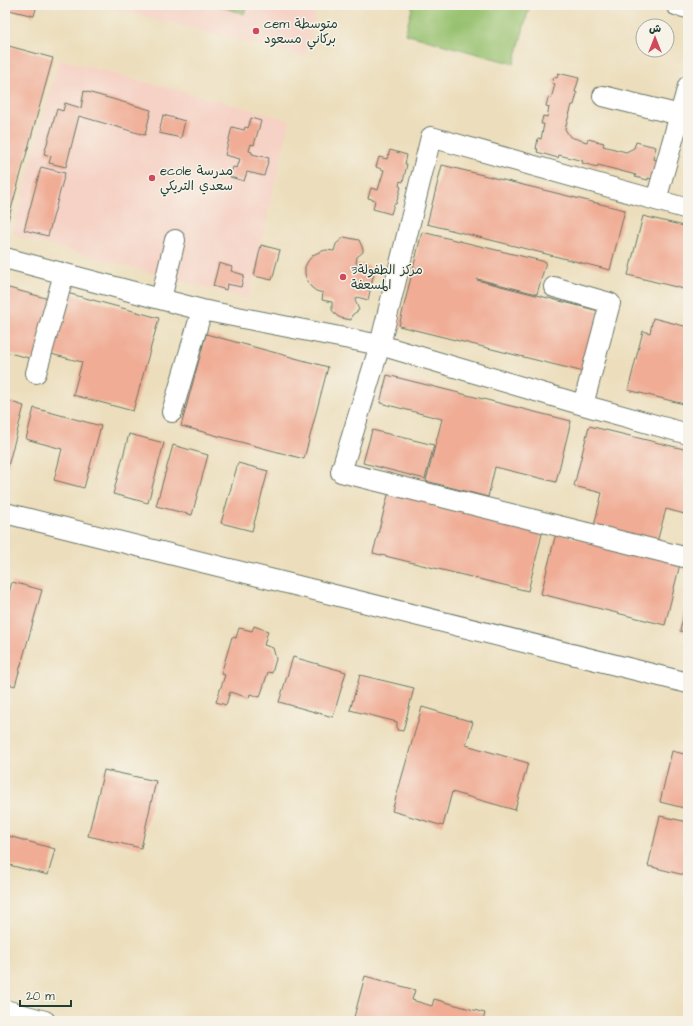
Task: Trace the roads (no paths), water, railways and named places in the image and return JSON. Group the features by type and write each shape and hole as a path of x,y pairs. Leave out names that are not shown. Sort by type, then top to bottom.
{"street":[{"path":"676,5 688,8"},
{"path":"656,200 688,86"},
{"path":"603,96 680,115"},
{"path":"688,209 431,138 380,345 342,472 688,558"},
{"path":"161,299 175,240"},
{"path":"5,258 202,310 380,345 583,405 688,434"},
{"path":"36,373 64,274"},
{"path":"554,287 610,303 583,405"},
{"path":"172,412 202,310"},
{"path":"5,513 688,683"},
{"path":"5,1010 44,1021"}],"place":[{"name":"cem متوسطة بركاني مسعود","path":"256,31"},
{"name":"ecole مدرسة سعدي التريكي","path":"152,178"},
{"name":"3مركز الطفولة المسعفة","path":"343,277"}]}
